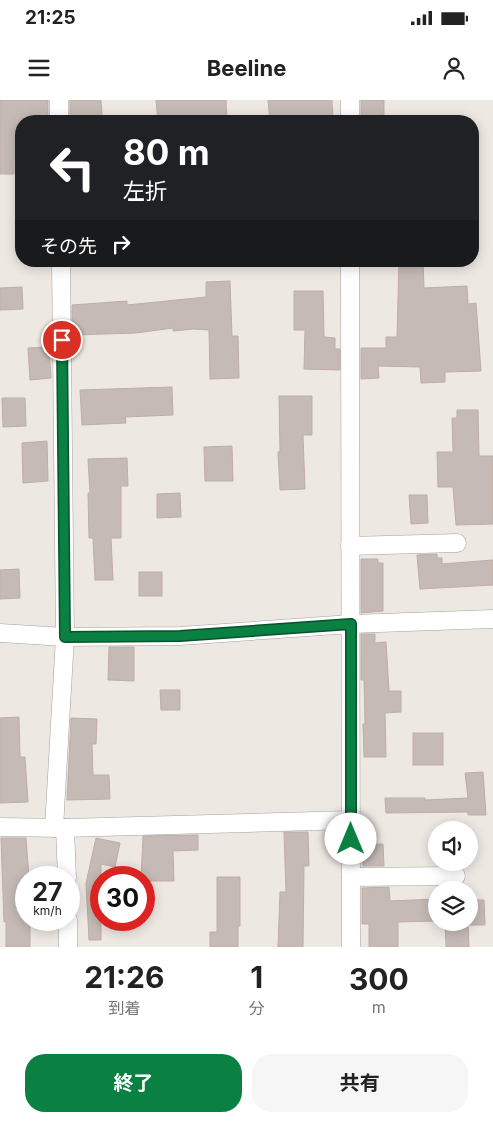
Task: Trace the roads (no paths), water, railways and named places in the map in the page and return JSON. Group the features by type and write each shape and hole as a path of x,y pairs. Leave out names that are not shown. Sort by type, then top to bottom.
{"street":[{"path":"59,100 59,115"},
{"path":"350,100 350,115"},
{"path":"61,267 65,637 59,828 65,866"},
{"path":"350,267 351,947"},
{"path":"350,546 457,543"},
{"path":"0,633 65,637 180,636 351,624 493,618"},
{"path":"0,827 59,828 351,820"},
{"path":"351,877 456,876"},
{"path":"68,931 68,947"}]}
